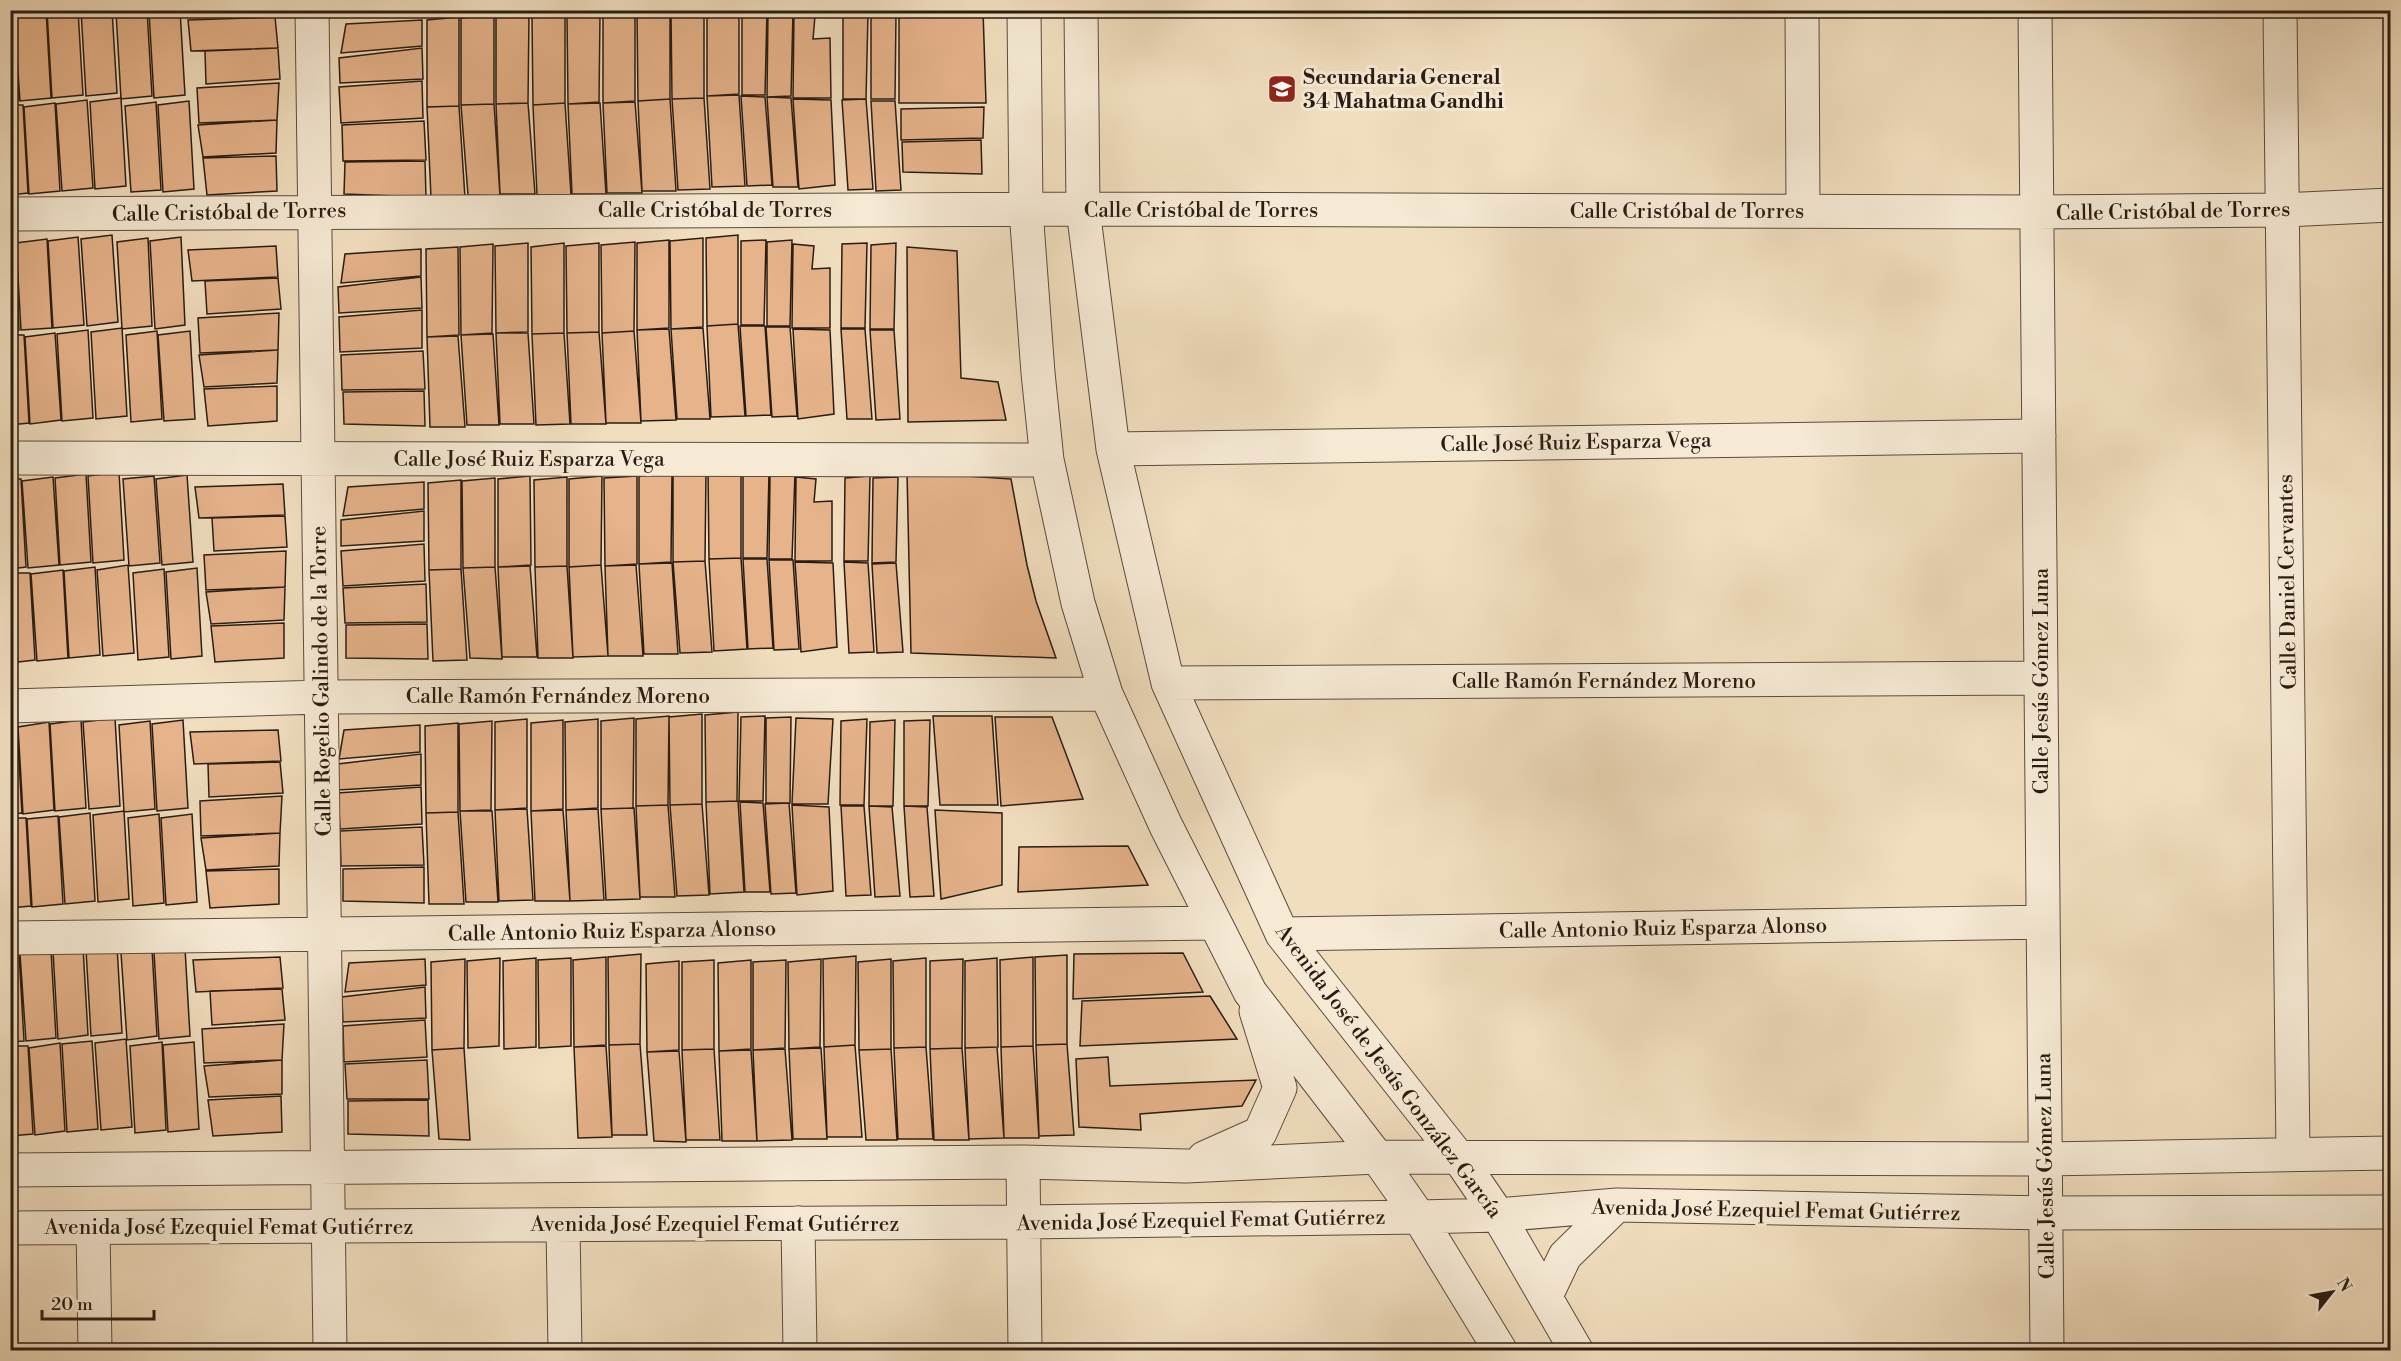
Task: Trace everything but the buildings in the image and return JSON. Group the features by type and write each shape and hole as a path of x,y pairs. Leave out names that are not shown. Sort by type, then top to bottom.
{"street":[{"name":"Calle Rogelio Galindo de la Torre","path":"312,10 330,1350"},
{"path":"1024,10 1026,210 1047,460 1078,603 1106,694 1166,826 1251,992 1377,1157 1419,1217 1500,1350"},
{"name":"Avenida José de Jesús González García","path":"1081,10 1083,209 1113,449 1168,683 1282,934 1459,1158 1498,1215 1576,1350"},
{"path":"1802,10 1803,211"},
{"name":"Calle Jesús Gómez Luna","path":"2036,10 2047,1350"},
{"name":"Calle Daniel Cervantes","path":"2280,10 2293,1154"},
{"name":"Calle Cristóbal de Torres","path":"10,214 1083,209 2037,212 2283,210 2391,205"},
{"name":"Calle José Ruiz Esparza Vega","path":"1113,449 2039,436"},
{"name":"Calle José Ruiz Esparza Vega","path":"10,458 1047,460"},
{"name":"Calle Ramón Fernández Moreno","path":"1168,683 2041,678"},
{"name":"Calle Ramón Fernández Moreno","path":"10,706 321,697 1106,694"},
{"name":"Calle Antonio Ruiz Esparza Alonso","path":"1282,934 2043,922"},
{"name":"Calle Antonio Ruiz Esparza Alonso","path":"10,938 1214,923"},
{"path":"1186,1166 1260,1133 1280,1088 1251,992"},
{"path":"10,1170 1023,1162 1186,1166 1377,1157 2045,1159 2391,1153"},
{"path":"1023,1162 1025,1350"},
{"path":"1546,1296 1565,1256 1617,1205"},
{"name":"Avenida José Ezequiel Femat Gutiérrez","path":"10,1228 1023,1222 1419,1217 1498,1215 1617,1205 2046,1214 2391,1212"},
{"path":"798,1223 800,1350"},
{"path":"563,1225 565,1350"},
{"path":"93,1228 95,1350"}],"place":[{"name":"Secundaria General 34 Mahatma Gandhi","path":"1282,89"}]}
